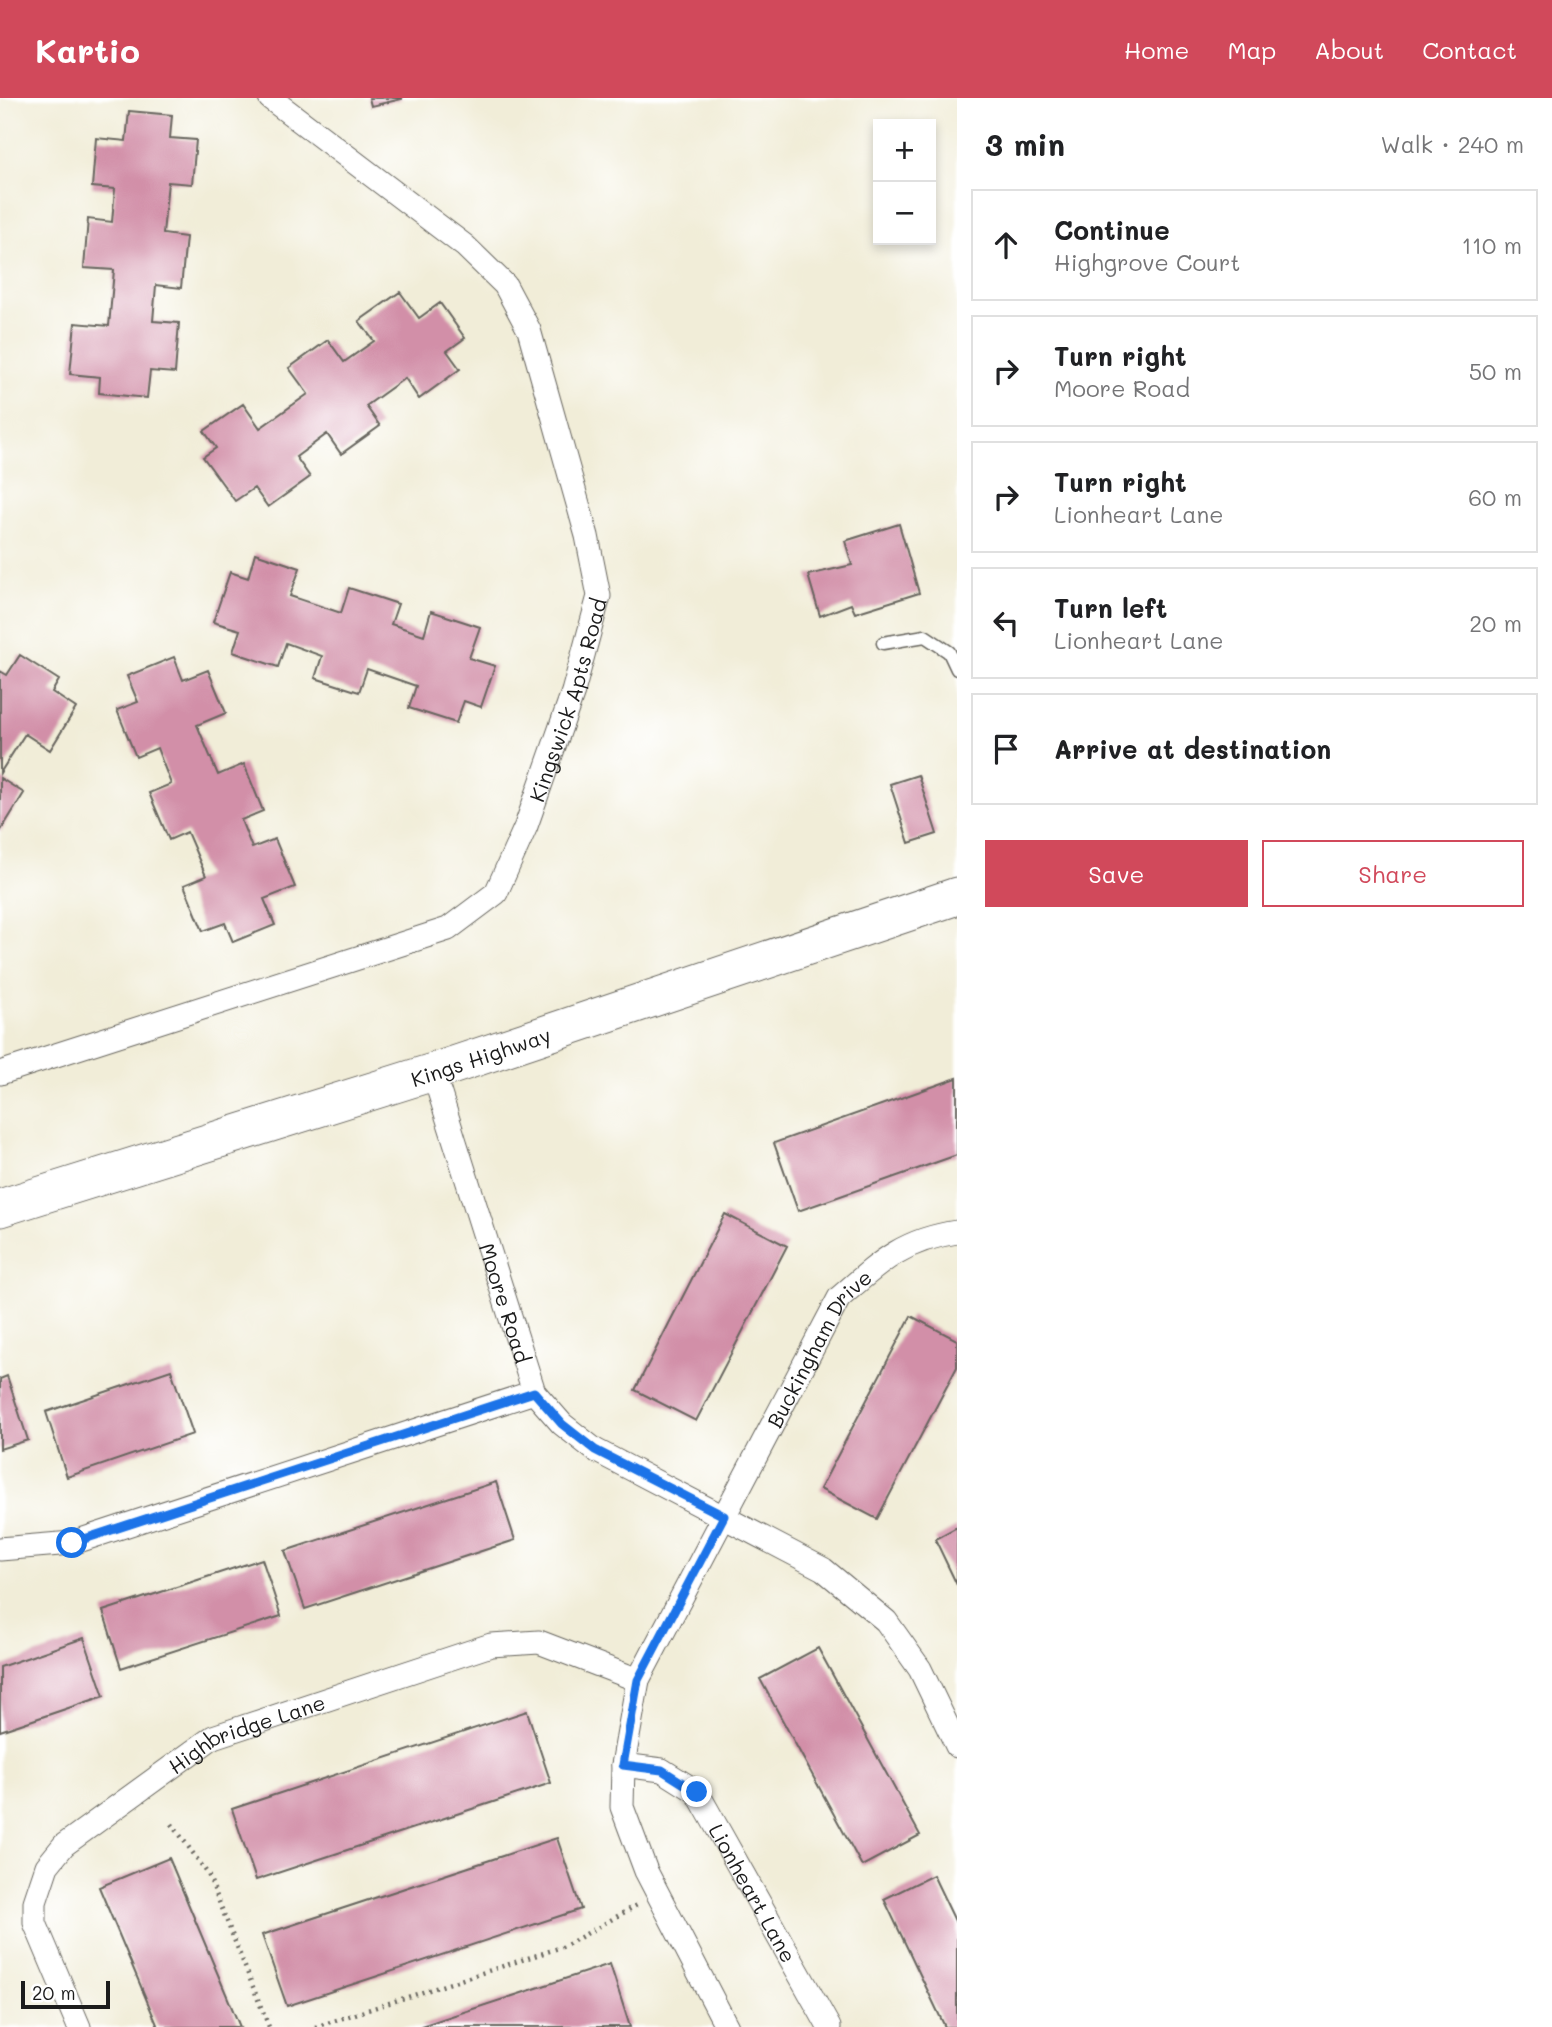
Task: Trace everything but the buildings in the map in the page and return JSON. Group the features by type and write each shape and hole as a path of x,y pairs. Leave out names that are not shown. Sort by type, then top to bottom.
{"main road":[{"name":"Kings Highway","path":"0,1208 433,1072 957,896"}],"street":[{"name":"Kingswick Apts Road","path":"0,1073 448,929 496,893 526,826 573,692 599,596 587,536 529,330 505,285 465,246 270,98"},
{"name":"Moore Road","path":"433,1072 534,1392 562,1424 595,1450 823,1569 886,1621 920,1669 957,1746"},
{"name":"Buckingham Drive","path":"724,1516 839,1298 890,1253 934,1235 957,1232"},
{"path":"0,1549 72,1543 534,1392"},
{"path":"724,1516 638,1680 623,1765 622,1807 656,1894 727,2027"},
{"name":"Highbridge Lane","path":"79,2027 35,1923 35,1902 47,1866 64,1845 85,1828 213,1737 491,1645 539,1642 638,1680"},
{"name":"Lionheart Lane","path":"623,1765 662,1770 697,1792 829,2027"}],"lane":[{"path":"883,643 925,636 949,652 957,669"}],"path":[{"path":"172,1825 208,1874 269,2027"},
{"path":"315,2027 565,1946 656,1894"}],"route":[{"path":"72,1543 534,1392 562,1424 595,1450 724,1516 638,1680 623,1765 662,1770 697,1792"}]}
